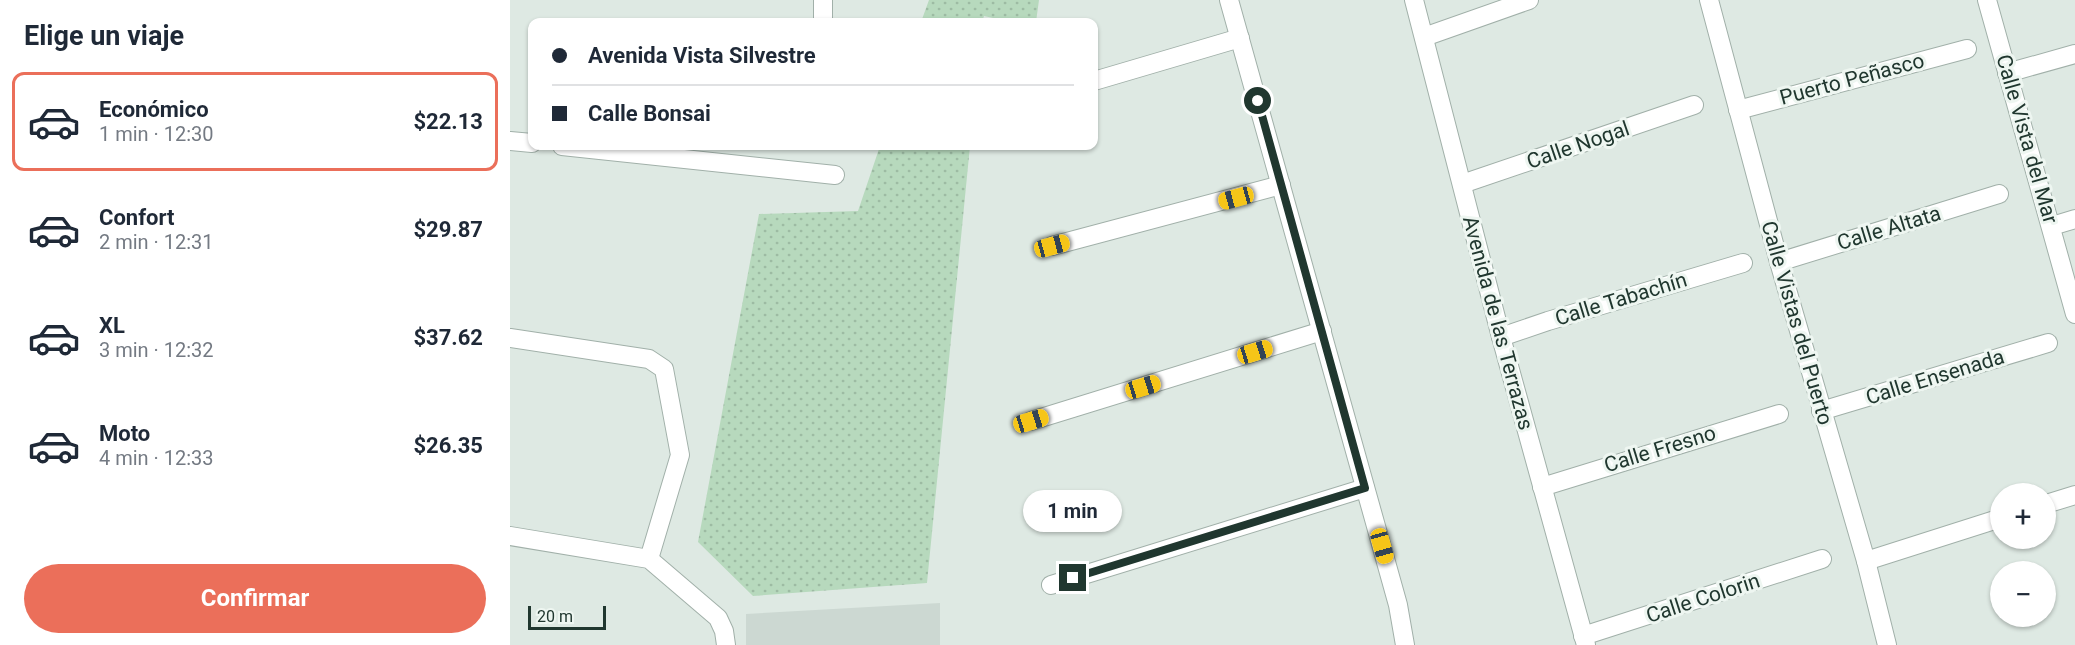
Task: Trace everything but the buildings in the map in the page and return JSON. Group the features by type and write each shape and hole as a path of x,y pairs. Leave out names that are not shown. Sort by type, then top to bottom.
{"street":[{"path":"823,0 823,18"},
{"path":"1229,0 1398,605 1405,645"},
{"name":"Avenida de las Terrazas","path":"1414,0 1501,337 1584,641"},
{"path":"1424,38 1528,0"},
{"name":"Calle Vistas del Puerto","path":"1709,0 1737,110 1821,411 1866,561 1887,645"},
{"name":"Calle Vista del Mar","path":"1988,0 2075,314"},
{"path":"1098,80 1240,38"},
{"name":"Puerto Peñasco","path":"1737,110 1967,49"},
{"path":"2007,73 2075,54"},
{"name":"Calle Nogal","path":"1462,184 1694,105"},
{"path":"510,141 528,143"},
{"path":"600,150 835,175"},
{"path":"1052,246 1281,185"},
{"name":"Calle Altata","path":"1779,262 1999,194"},
{"path":"2052,226 2075,219"},
{"name":"Calle Tabachín","path":"1501,337 1743,263"},
{"path":"1031,421 1322,331"},
{"path":"510,338 649,359 664,369 680,455 649,559"},
{"name":"Calle Ensenada","path":"1821,411 2048,343"},
{"name":"Calle Fresno","path":"1542,487 1779,414"},
{"path":"1051,585 1365,488"},
{"path":"2056,501 2075,495"},
{"path":"1866,561 1990,522"},
{"path":"510,536 649,559 718,618 725,638"},
{"name":"Calle Colorin","path":"1584,641 1822,559"}],"shaded area":[{"path":"940,603 940,645 746,645 746,614"}],"green space":[{"path":"929,0 1039,0 1037,18 984,16 983,18 922,18"},
{"path":"879,150 970,150 927,583 753,596 698,542 759,214 858,211"}],"route":[{"path":"1073,578 1365,488 1258,101"}]}
